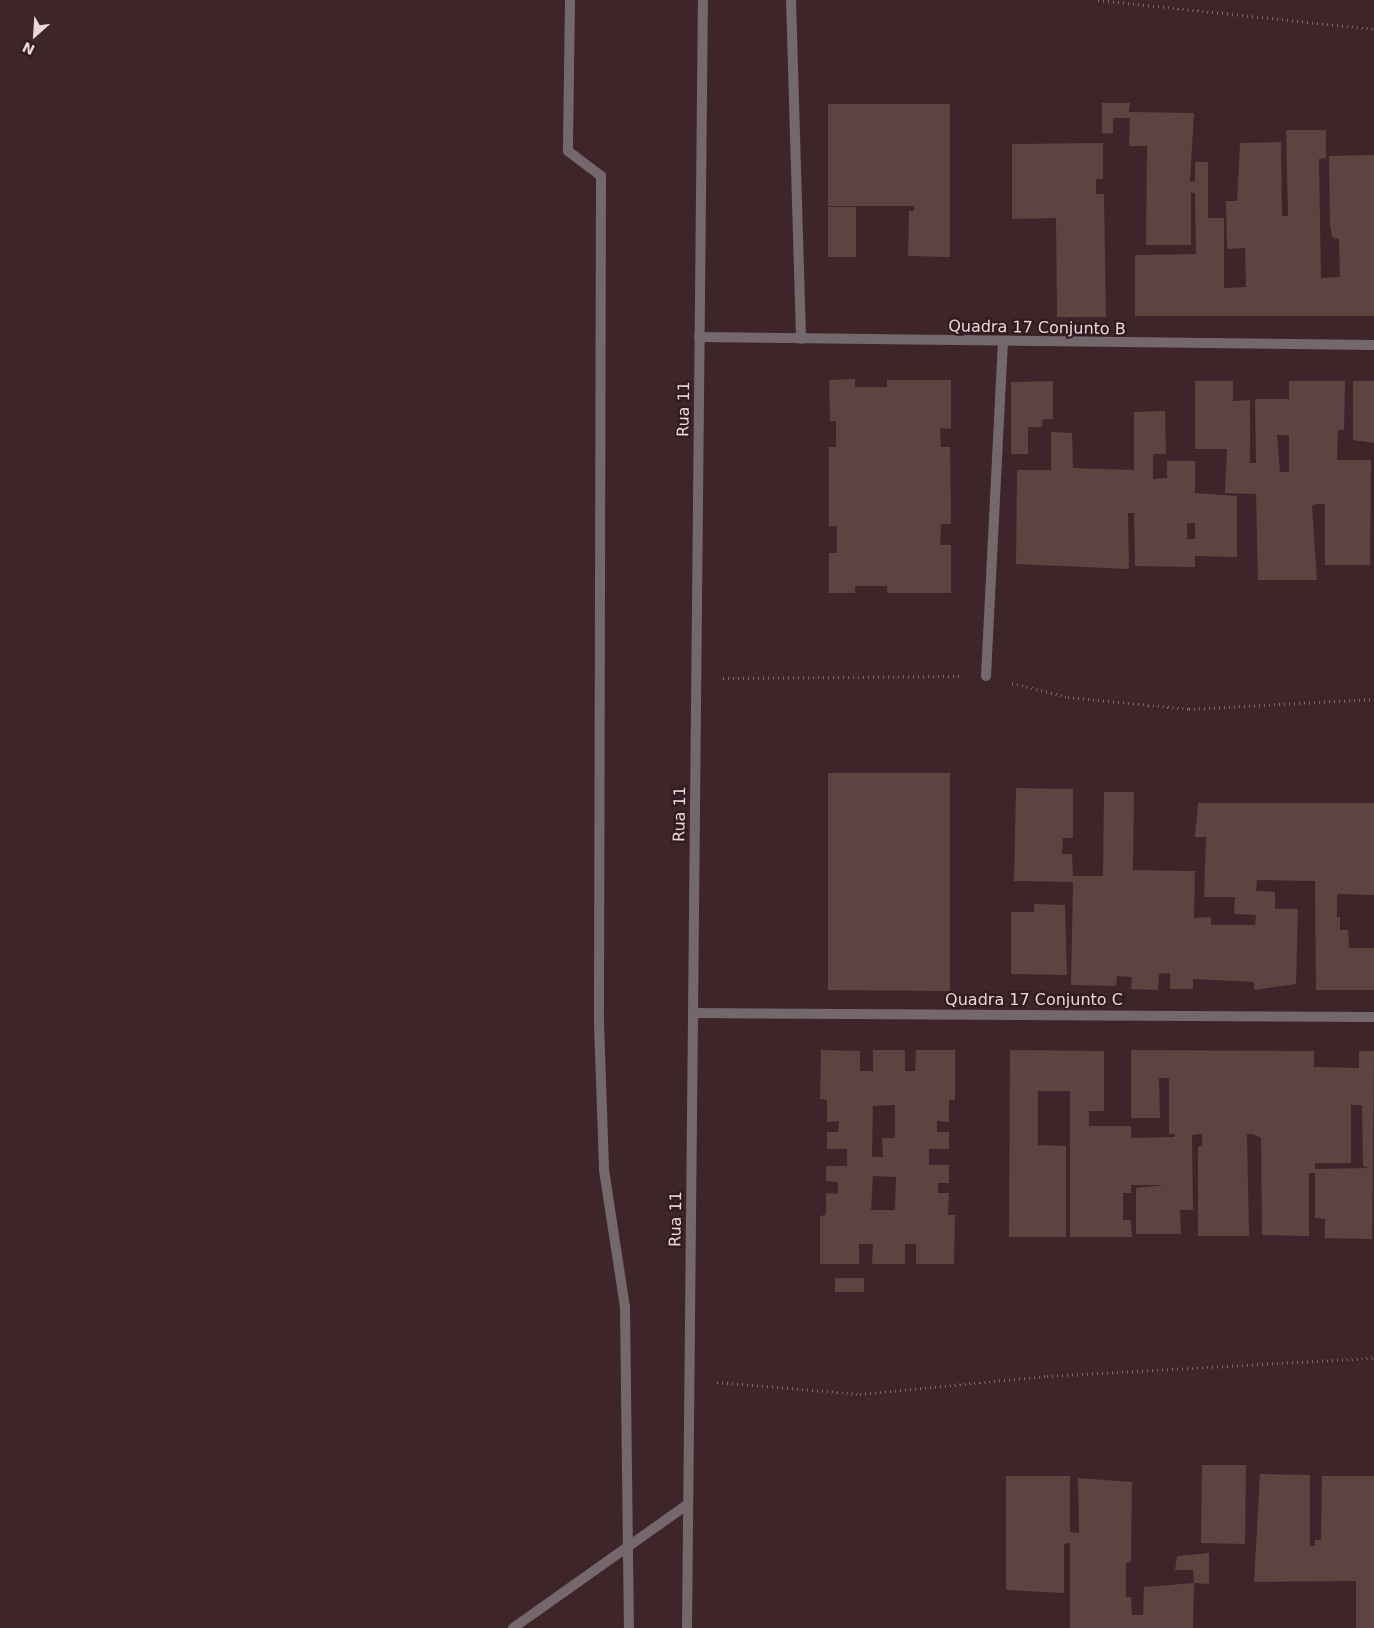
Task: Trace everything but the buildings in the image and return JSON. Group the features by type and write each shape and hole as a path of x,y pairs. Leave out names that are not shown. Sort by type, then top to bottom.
{"street":[{"path":"570,0 568,151 601,176 599,1024 604,1170 626,1307 626,1546 629,1628"},
{"name":"Rua 11","path":"686,1628 703,0"},
{"path":"791,0 802,339"},
{"name":"Quadra 17 Conjunto B","path":"699,338 1003,344 1374,345"},
{"path":"986,676 1003,344"},
{"name":"Quadra 17 Conjunto C","path":"693,1013 1374,1018"},
{"path":"513,1628 626,1546 688,1504"}],"path":[{"path":"1098,0 1374,29"},
{"path":"696,678 986,676 1068,697 1189,709 1374,699"},
{"path":"689,1379 860,1394 1047,1376 1374,1358"}]}
